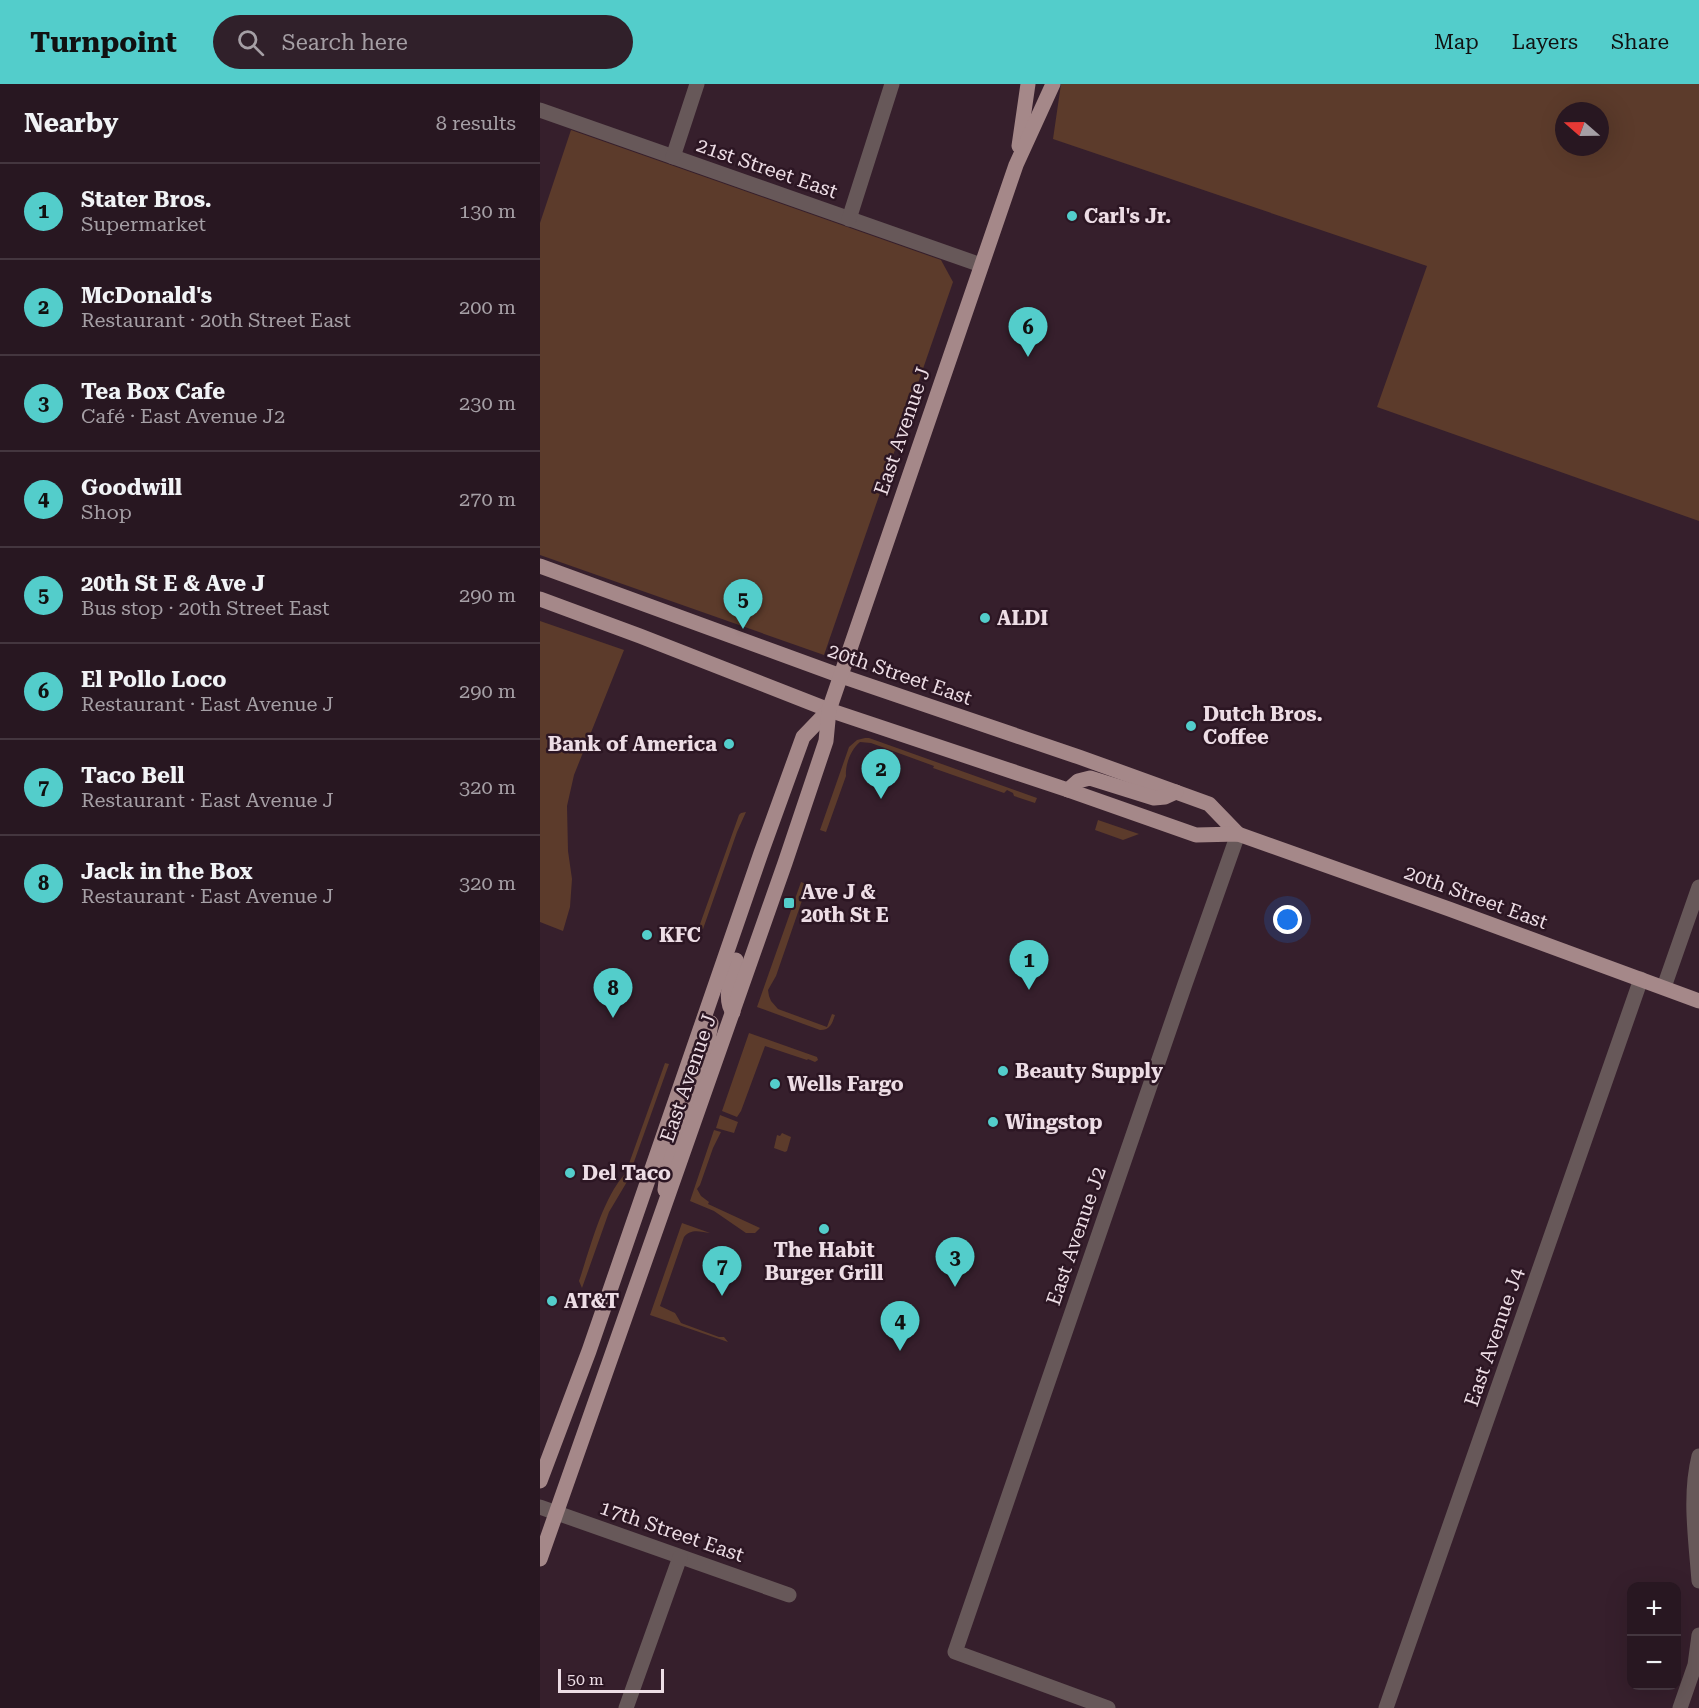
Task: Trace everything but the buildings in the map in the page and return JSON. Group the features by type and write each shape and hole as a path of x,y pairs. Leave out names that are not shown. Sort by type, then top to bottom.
{"main road":[{"name":"East Avenue J","path":"1016,165 1028,84"},
{"name":"East Avenue J","path":"540,1559 826,741 829,710 840,676 981,265 1016,165 1053,84"},
{"name":"20th Street East","path":"540,566 840,676 1080,757 1209,804 1238,834"},
{"name":"20th Street East","path":"540,599 829,710 1068,789 1196,835 1238,834 1699,1000"},
{"name":"East Avenue J","path":"540,1481 589,1351 803,737 829,710"},
{"path":"1068,789 1078,781 1090,778 1154,798 1165,797 1176,792"},
{"path":"733,1012 728,1006 729,983 753,906 757,867"},
{"path":"666,1204 665,1184 668,1165 711,1030 712,1020 707,1012"}],"street":[{"path":"673,157 697,84"},
{"path":"849,219 892,84"},
{"name":"21st Street East","path":"540,110 981,265"},
{"name":"East Avenue J2","path":"1108,1708 955,1652 1238,834"},
{"path":"1664,987 1697,897"},
{"name":"East Avenue J4","path":"1386,1708 1641,979"},
{"path":"1699,1456 1695,1471 1694,1521 1699,1581"},
{"name":"17th Street East","path":"540,1507 789,1595"},
{"path":"626,1708 680,1557"},
{"path":"1680,1708 1695,1665 1699,1635"}],"shaded area":[{"path":"1061,84 1699,84 1699,521 1377,407 1427,266 1053,139"},
{"path":"571,130 941,260 953,282 824,655 540,555 540,223"},
{"path":"540,621 624,650 574,775 567,806 568,851 572,879 570,907 563,931 540,922"},
{"path":"865,738 1037,798 1035,803 1014,796 1007,790 1004,793 871,743 860,742 849,758 846,776 826,832 820,830 849,747 857,740"},
{"path":"746,812 703,929 699,927 739,815"},
{"path":"1098,820 1139,834 1123,840 1095,830"},
{"path":"801,882 816,888 815,892 806,889 776,976 768,990 771,1001 778,1009 827,1027 832,1014 835,1015 830,1026 824,1030 757,1007"},
{"path":"749,1033 817,1057 818,1060 815,1062 807,1060 765,1046 737,1117 722,1111"},
{"path":"665,1063 669,1064 630,1173 626,1172"},
{"path":"720,1115 738,1122 734,1133 716,1128"},
{"path":"714,1130 721,1132 697,1189 701,1196 709,1202 708,1204 760,1228 755,1233 746,1233 714,1211 690,1201"},
{"path":"782,1133 791,1137 785,1152 774,1148 777,1135 780,1136"},
{"path":"625,1174 629,1176 628,1180 609,1212 582,1288 579,1281 603,1210"},
{"path":"682,1223 710,1233 693,1232 684,1237 660,1306 675,1313 681,1323 724,1337 728,1342 650,1315"}],"place":[{"name":"Carl's Jr.","path":"1072,216"},
{"name":"El Pollo Loco","path":"1028,357"},
{"name":"ALDI","path":"985,618"},
{"name":"20th St E & Ave J","path":"743,629"},
{"name":"Dutch Bros. Coffee","path":"1191,726"},
{"name":"Bank of America","path":"729,744"},
{"name":"McDonald's","path":"881,799"},
{"name":"Ave J & 20th St E","path":"789,903"},
{"name":"KFC","path":"647,935"},
{"name":"Stater Bros.","path":"1029,990"},
{"name":"Jack in the Box","path":"613,1018"},
{"name":"Beauty Supply","path":"1003,1071"},
{"name":"Wells Fargo","path":"775,1084"},
{"name":"Wingstop","path":"993,1122"},
{"name":"Del Taco","path":"570,1173"},
{"name":"The Habit Burger Grill","path":"824,1229"},
{"name":"Tea Box Cafe","path":"955,1287"},
{"name":"Taco Bell","path":"722,1296"},
{"name":"AT&T","path":"552,1301"},
{"name":"Goodwill","path":"900,1351"}]}
